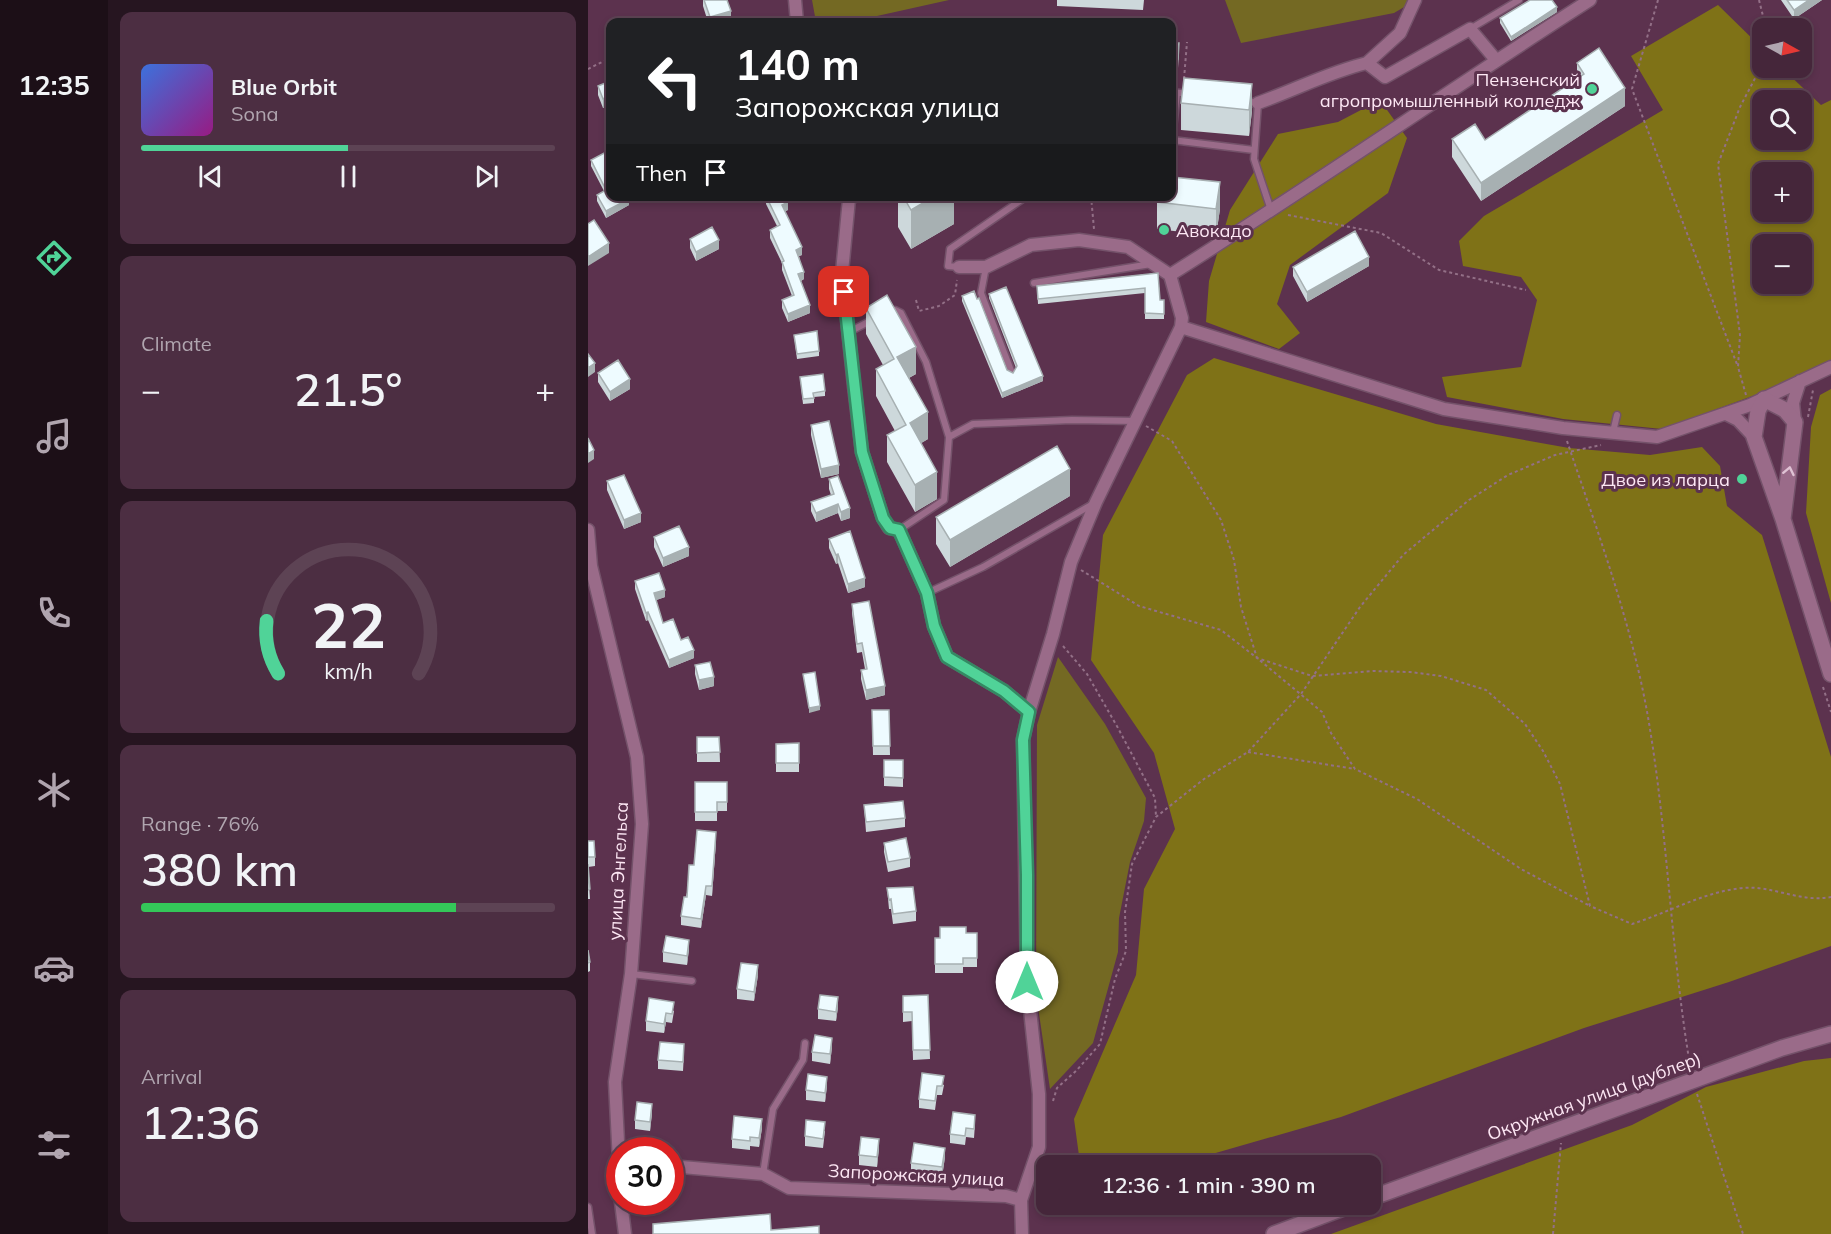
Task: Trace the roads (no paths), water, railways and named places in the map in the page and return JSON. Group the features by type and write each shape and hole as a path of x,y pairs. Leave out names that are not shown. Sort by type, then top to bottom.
{"street":[{"path":"795,0 797,18"},
{"path":"1258,103 1292,91 1334,71 1367,63 1400,33 1415,0"},
{"path":"1170,275 1272,212 1496,60 1590,0"},
{"path":"1367,63 1384,77 1470,29 1496,60"},
{"path":"849,201 842,272 848,332 862,452 883,518 890,528 899,530 927,593 934,626 947,657 1004,691 1029,712"},
{"path":"959,267 986,267 1031,245 1079,240 1128,247 1170,275 1182,318 1181,327 1444,409 1563,428 1657,437 1757,402 1831,367"},
{"name":"Запорожская улица","path":"684,1167 763,1174 789,1188 1006,1196 1021,1200 1039,1147 1039,1094 1027,982 1023,740 1071,563 1096,502 1181,327"},
{"path":"1783,519 1801,421 1793,403 1800,381"},
{"path":"1757,402 1785,410 1801,421"},
{"path":"1754,436 1757,402"},
{"path":"1726,414 1738,420 1754,436 1783,519 1831,674"},
{"name":"улица Энгельса","path":"588,530 591,566 637,757 642,824 631,974 615,1082 618,1137"},
{"name":"Окружная улица (дублер)","path":"1381,1194 1782,1047 1831,1034"},
{"path":"1021,1200 1022,1234"},
{"path":"623,1215 625,1234"},
{"path":"1274,1234 1325,1215"}],"lane":[{"path":"1470,29 1519,0"},
{"path":"1177,93 1194,95"},
{"path":"1236,100 1258,103 1254,150 1262,188 1272,212"},
{"path":"1176,140 1254,150"},
{"path":"959,267 948,266 950,249 1020,201"},
{"path":"1034,283 1154,264"},
{"path":"986,267 981,293 1012,373"},
{"path":"848,332 892,310 901,313 926,362 949,437 944,500 899,530"},
{"path":"1615,433 1617,415"},
{"path":"949,437 973,424 1071,420 1137,421"},
{"path":"927,593 983,567 1096,502"},
{"path":"631,974 692,981"},
{"path":"763,1174 773,1109 800,1067 806,1043"},
{"path":"588,1207 592,1234"}],"place":[{"name":"Пензенский агропромышленный колледж","path":"1592,89"},
{"name":"Авокадо","path":"1164,230"},
{"name":"Двое из ларца","path":"1742,479"}]}
